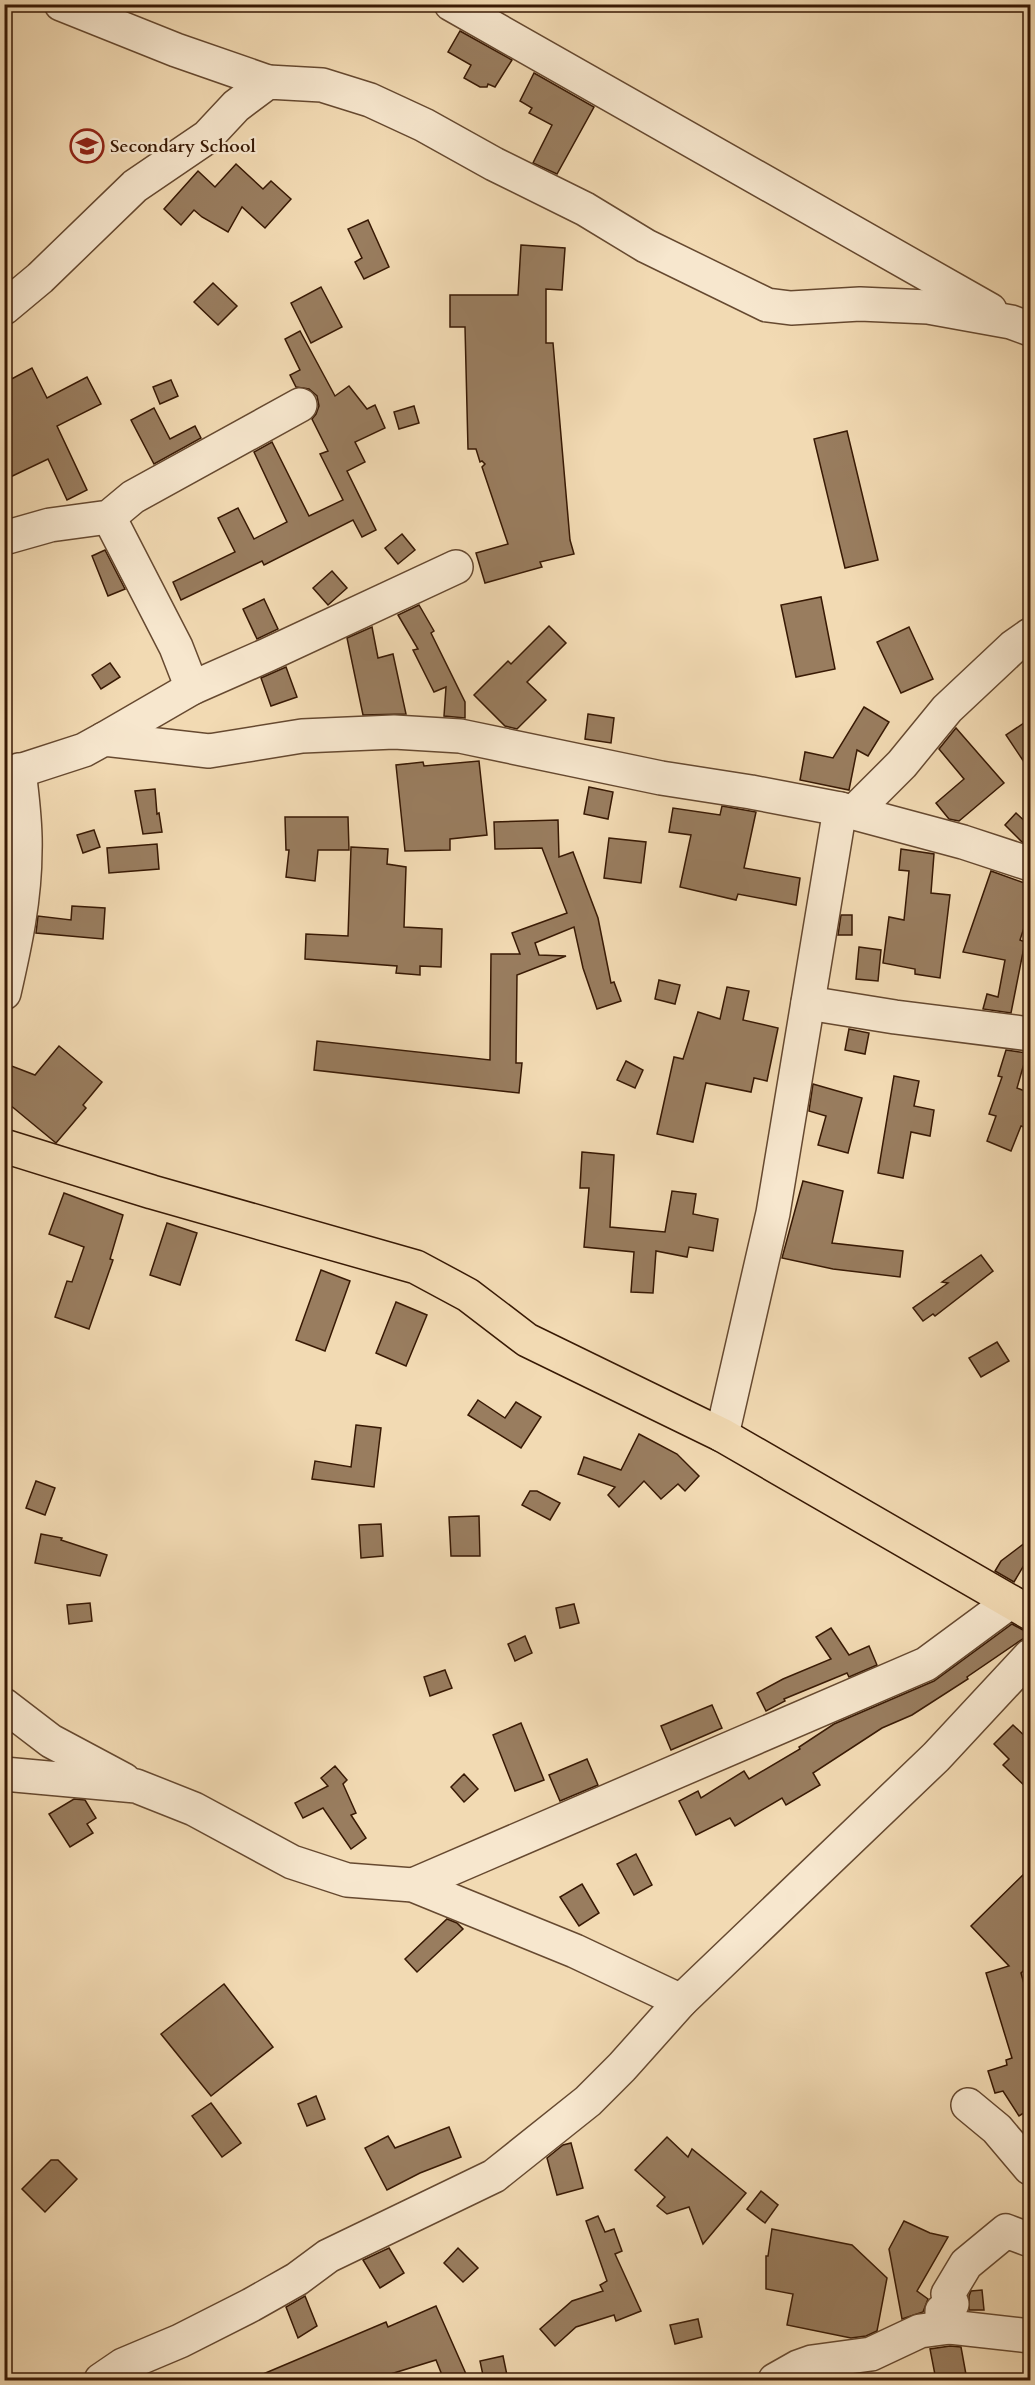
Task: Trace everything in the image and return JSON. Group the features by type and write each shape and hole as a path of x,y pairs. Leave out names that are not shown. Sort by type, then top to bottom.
{"main road":[{"path":"4,1146 152,1192 416,1267 468,1295 527,1340 722,1435 1020,1607"}],"street":[{"path":"61,4 176,50 268,82 322,86 370,100 424,125 494,164 585,209 646,246 767,305 790,308 860,304 928,307 1021,325"},
{"path":"451,4 1021,325"},
{"path":"4,308 40,278 135,186 207,137 236,106 268,82"},
{"path":"4,538 50,525 109,517 133,497 300,405"},
{"path":"109,517 177,647 192,688"},
{"path":"4,993 19,925 26,851 12,773 84,750 192,688 456,567"},
{"path":"722,1435 773,1213 808,1003 847,811 902,764 947,709 1030,634"},
{"path":"104,740 209,751 302,736 394,732 460,736 661,778 751,792 847,811 963,842 1030,864"},
{"path":"808,1003 1030,1034"},
{"path":"413,1884 926,1664 1020,1607"},
{"path":"101,2380 123,2365 180,2341 251,2305 297,2279 328,2256 494,2176 588,2100 622,2067 681,2001 936,1757 1030,1656"},
{"path":"4,1705 51,1741 136,1786 194,1809 292,1862 347,1880 413,1884 575,1951 681,2001"},
{"path":"4,1774 136,1786"},
{"path":"968,2104 997,2129 1030,2168"},
{"path":"950,2327 942,2321 942,2311 952,2304 948,2294 966,2264 1006,2231 1030,2241"},
{"path":"775,2380 804,2364 871,2354 920,2331 950,2327 1030,2336"}],"building":[{"path":"460,31 512,60 495,87 488,84 487,87 480,87 464,78 471,65 448,52"},
{"path":"534,73 594,107 557,174 533,163 552,125 529,113 532,108 520,101"},
{"path":"236,164 263,189 271,181 291,199 265,228 242,207 228,232 194,210 181,225 164,209 198,171 215,187"},
{"path":"368,220 389,267 364,279 355,262 362,258 348,229"},
{"path":"521,245 565,248 562,290 546,289 546,343 553,343 570,540 574,554 540,562 542,567 485,583 476,553 508,544 482,467 485,464 480,462 476,449 468,449 465,327 450,327 450,295 518,295"},
{"path":"213,283 237,306 218,325 194,302"},
{"path":"321,287 342,327 311,343 291,303"},
{"path":"300,331 335,396 349,386 367,409 375,405 385,428 355,442 365,462 347,471 376,530 362,537 353,520 264,565 262,561 181,600 173,582 235,552 218,518 238,508 254,539 287,522 254,452 272,442 309,516 343,500 320,454 328,451 312,419 319,406 317,396 309,389 296,387 290,375 300,370 285,339"},
{"path":"32,368 47,398 87,377 101,404 57,426 87,490 67,500 48,459 4,480 4,383"},
{"path":"171,380 178,396 160,404 153,387"},
{"path":"414,406 419,423 399,429 394,412"},
{"path":"154,408 170,439 195,426 201,438 154,464 131,420"},
{"path":"847,431 878,560 845,568 814,439"},
{"path":"402,534 415,550 398,564 385,548"},
{"path":"105,550 125,589 108,596 92,556"},
{"path":"332,571 347,588 328,605 313,588"},
{"path":"821,597 835,669 796,677 781,605"},
{"path":"264,599 278,629 257,639 243,609"},
{"path":"419,605 434,631 431,633 465,702 465,718 444,716 446,687 434,692 413,650 418,649 398,615"},
{"path":"549,626 566,643 527,682 546,700 517,729 505,726 474,695 508,661 511,664"},
{"path":"372,627 378,658 393,654 406,714 363,715 347,638"},
{"path":"909,627 933,679 901,693 877,642"},
{"path":"110,663 120,677 101,689 92,675"},
{"path":"286,667 297,697 271,706 261,678"},
{"path":"864,707 889,722 868,756 857,750 849,790 800,780 805,752 833,758"},
{"path":"588,714 614,718 611,743 585,739"},
{"path":"1030,719 1030,771 1006,735"},
{"path":"956,728 1004,783 959,821 949,819 936,803 964,779 939,749"},
{"path":"479,761 487,835 450,839 450,850 405,851 396,765 423,762 424,766"},
{"path":"589,787 613,792 608,819 584,814"},
{"path":"155,789 157,814 159,813 162,832 143,834 135,791"},
{"path":"722,806 756,812 744,868 800,878 796,905 738,894 736,900 680,887 691,835 669,832 673,808 720,815"},
{"path":"1016,813 1030,826 1030,844 1022,842 1005,825"},
{"path":"285,817 348,817 349,850 318,850 315,881 286,877 289,850 286,850"},
{"path":"558,820 559,857 573,852 598,918 611,983 614,982 621,1001 597,1009 583,968 574,927 535,943 539,955 566,956 517,975 516,1063 522,1063 519,1093 314,1070 317,1041 490,1060 491,954 520,954 512,933 567,913 542,848 495,849 494,822"},
{"path":"94,830 100,847 83,853 77,835"},
{"path":"609,838 646,842 641,883 604,878"},
{"path":"157,844 159,869 109,873 107,848"},
{"path":"351,847 388,849 387,864 406,867 404,927 442,929 441,967 420,966 420,975 396,973 397,966 305,959 306,934 348,936"},
{"path":"901,849 934,854 931,893 950,895 940,978 915,974 915,969 883,963 889,917 904,920 909,871 899,870"},
{"path":"991,871 1030,885 1030,909 1020,940 1025,942 1011,1013 983,1009 987,994 998,997 1005,960 963,952"},
{"path":"72,906 105,908 103,939 36,933 38,916 71,920"},
{"path":"841,915 852,915 852,935 838,935"},
{"path":"859,947 881,950 878,981 856,979"},
{"path":"659,980 680,985 675,1004 655,999"},
{"path":"727,987 749,991 743,1020 778,1028 767,1081 754,1078 751,1092 706,1083 693,1142 657,1134 674,1057 683,1059 698,1012 720,1019"},
{"path":"849,1029 869,1033 865,1054 845,1050"},
{"path":"59,1046 102,1082 83,1105 86,1108 56,1143 4,1100 4,1063 35,1075"},
{"path":"1006,1050 1027,1053 1017,1088 1030,1093 1030,1129 1021,1126 1011,1151 987,1141 996,1116 989,1114 1002,1077 998,1076"},
{"path":"626,1061 643,1070 635,1088 617,1080"},
{"path":"894,1076 919,1081 914,1106 934,1110 930,1136 911,1132 903,1178 878,1173"},
{"path":"813,1084 862,1098 848,1153 818,1145 826,1116 809,1111"},
{"path":"582,1152 614,1155 610,1227 665,1232 672,1191 696,1194 693,1214 718,1219 713,1251 689,1247 687,1257 656,1251 653,1293 631,1292 634,1252 584,1247 589,1188 580,1188"},
{"path":"803,1181 843,1191 832,1243 903,1251 900,1277 833,1269 782,1258"},
{"path":"64,1193 123,1215 110,1259 113,1260 89,1329 55,1317 67,1281 72,1282 84,1247 49,1234"},
{"path":"167,1223 197,1233 180,1285 150,1275"},
{"path":"981,1255 993,1271 935,1316 933,1314 923,1321 913,1308 948,1283 942,1282"},
{"path":"321,1270 350,1281 325,1351 296,1340"},
{"path":"396,1302 427,1315 406,1366 376,1353"},
{"path":"997,1342 1009,1361 981,1377 969,1358"},
{"path":"478,1400 505,1418 516,1402 541,1417 521,1448 468,1415"},
{"path":"356,1425 381,1428 374,1487 312,1479 315,1461 351,1467"},
{"path":"639,1434 677,1454 699,1476 685,1491 678,1484 661,1499 644,1481 619,1507 608,1495 615,1487 578,1474 584,1457 621,1470"},
{"path":"36,1481 55,1488 45,1515 26,1508"},
{"path":"530,1491 537,1491 560,1503 550,1520 522,1505"},
{"path":"479,1516 480,1556 451,1556 449,1517"},
{"path":"381,1524 383,1556 361,1558 359,1525"},
{"path":"41,1534 62,1538 61,1540 107,1555 100,1576 35,1563"},
{"path":"1030,1539 1030,1555 1014,1582 995,1571 1001,1561"},
{"path":"90,1603 92,1621 69,1624 67,1605"},
{"path":"574,1604 579,1623 560,1628 556,1608"},
{"path":"1012,1624 1023,1630 1027,1636 967,1677 968,1679 912,1715 882,1728 813,1773 820,1785 786,1805 782,1798 735,1826 730,1818 696,1835 679,1801 698,1791 701,1798 744,1771 749,1779 800,1749 799,1747 834,1724 934,1681"},
{"path":"831,1628 849,1655 869,1646 877,1665 849,1677 847,1673 784,1699 785,1701 766,1711 757,1693 783,1679 831,1659 816,1637"},
{"path":"525,1636 532,1653 515,1661 508,1644"},
{"path":"445,1670 452,1688 430,1696 424,1677"},
{"path":"712,1705 722,1728 671,1750 661,1726"},
{"path":"521,1723 544,1780 515,1791 493,1735"},
{"path":"1013,1725 1030,1741 1030,1791 1003,1765 1009,1759 994,1744"},
{"path":"587,1759 598,1785 560,1801 549,1775"},
{"path":"335,1766 347,1780 343,1784 356,1813 351,1815 366,1838 351,1849 323,1808 303,1818 295,1803 328,1786 321,1778"},
{"path":"464,1774 478,1789 464,1802 451,1787"},
{"path":"74,1799 85,1800 96,1818 87,1824 93,1833 70,1847 49,1814"},
{"path":"636,1854 652,1885 634,1895 617,1864"},
{"path":"1030,1868 1030,1965 1021,1973 1030,2005 1030,2109 1019,2116 1003,2091 995,2093 988,2071 1007,2065 1006,2060 1012,2058 986,1973 1009,1966 971,1926"},
{"path":"582,1884 599,1913 579,1926 560,1897"},
{"path":"447,1919 457,1923 463,1929 417,1972 405,1959"},
{"path":"224,1984 273,2047 211,2096 161,2034"},
{"path":"316,2096 325,2119 307,2126 298,2104"},
{"path":"211,2103 241,2143 222,2157 192,2116"},
{"path":"449,2127 461,2157 420,2173 387,2190 365,2148 388,2136 395,2148"},
{"path":"667,2137 688,2157 692,2149 746,2193 703,2244 689,2207 667,2214 657,2206 665,2197 635,2170"},
{"path":"571,2143 583,2188 557,2195 547,2158 563,2145"},
{"path":"51,2160 58,2160 77,2179 45,2212 22,2189"},
{"path":"761,2191 778,2205 765,2223 747,2209"},
{"path":"598,2216 605,2232 614,2229 622,2251 615,2254 641,2311 616,2321 614,2315 576,2327 555,2346 540,2329 572,2301 603,2291 600,2285 607,2281 586,2221"},
{"path":"904,2221 930,2233 948,2237 917,2291 928,2299 923,2312 902,2319 889,2249"},
{"path":"772,2229 852,2245 887,2278 877,2331 866,2336 851,2338 787,2325 793,2294 766,2289 766,2256 768,2256"},
{"path":"389,2248 404,2273 380,2288 363,2260"},
{"path":"458,2248 478,2268 463,2282 444,2263"},
{"path":"982,2290 984,2310 969,2310 971,2291"},
{"path":"305,2296 317,2326 298,2338 286,2307"},
{"path":"436,2306 466,2374 444,2380 436,2360 381,2377 383,2380 249,2380 386,2322 388,2327"},
{"path":"698,2319 702,2337 675,2344 670,2325"},
{"path":"961,2347 967,2380 936,2380 930,2349"},
{"path":"503,2356 508,2380 484,2380 480,2361"}],"place":[{"name":"Secondary School","path":"87,146"}]}
